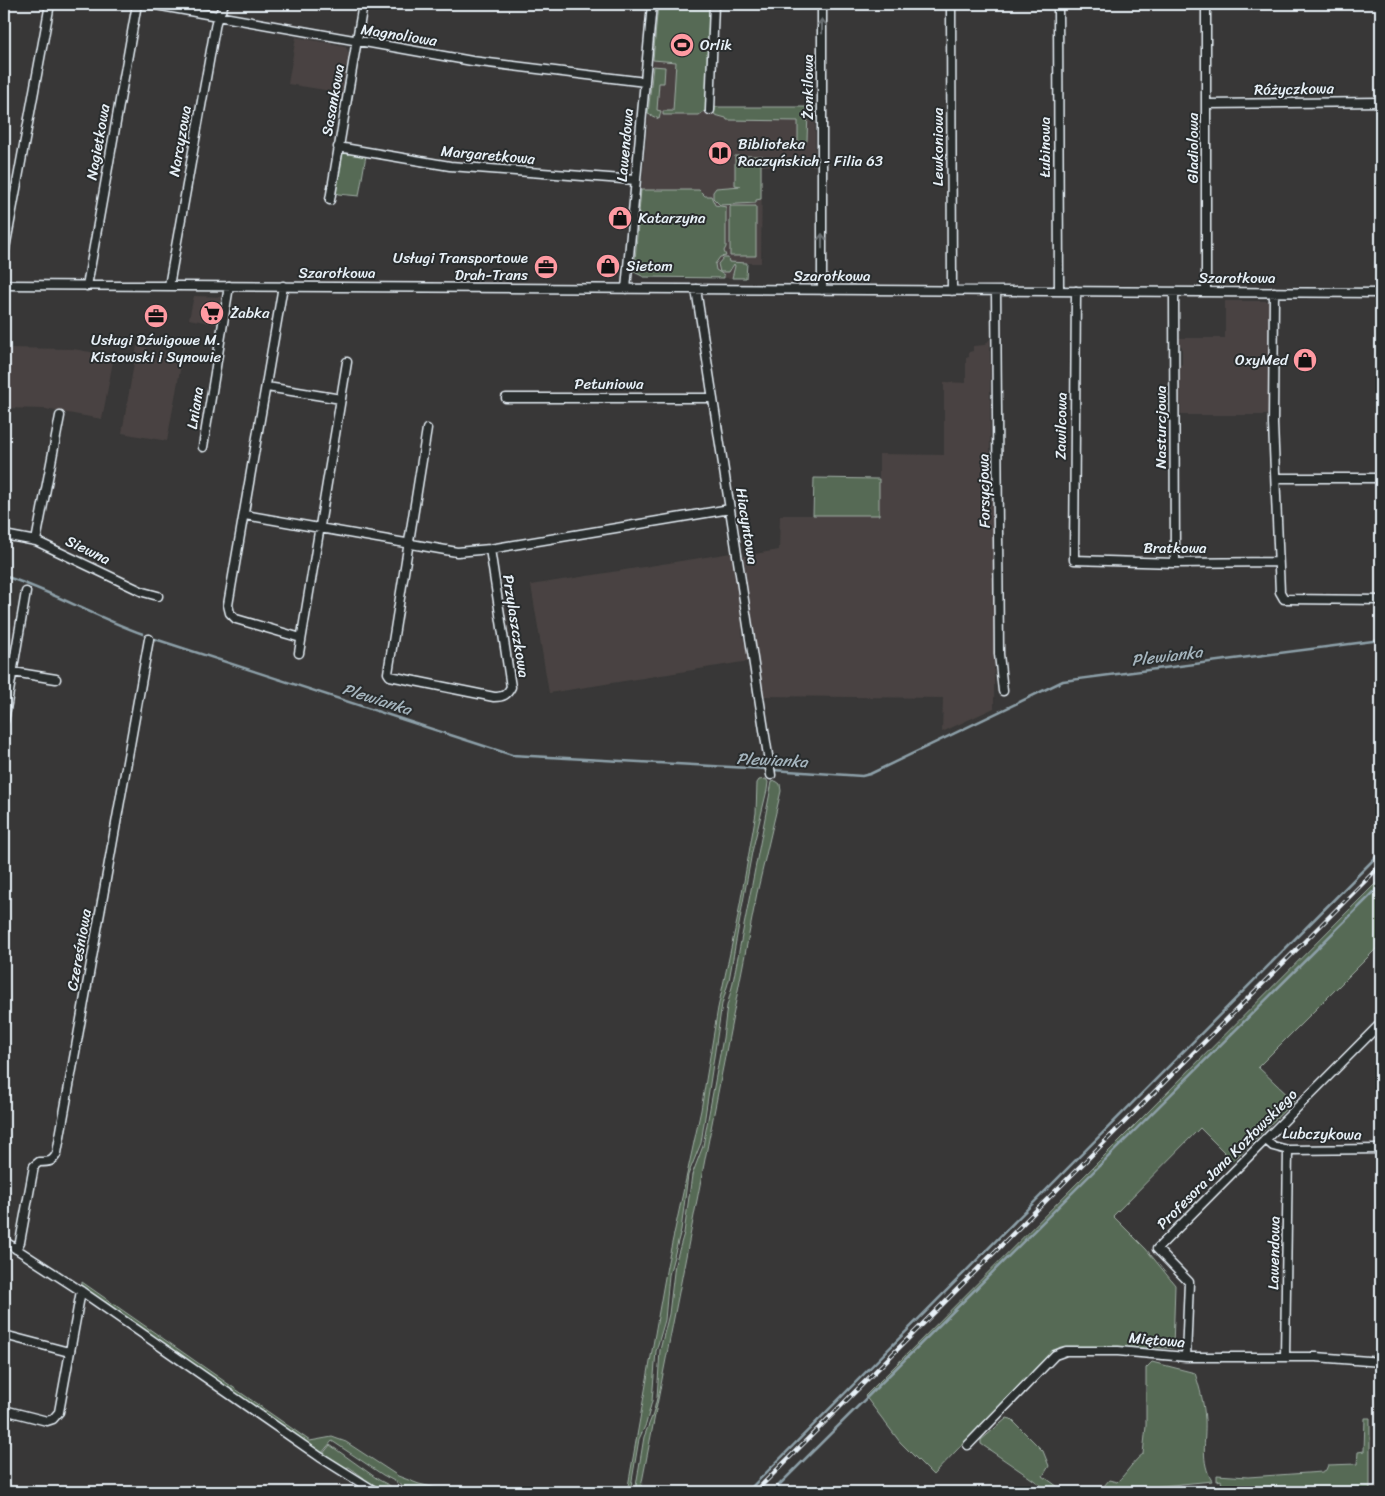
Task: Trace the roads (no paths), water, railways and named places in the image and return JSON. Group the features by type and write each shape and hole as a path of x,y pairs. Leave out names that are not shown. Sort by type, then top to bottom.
{"street":[{"path":"4,254 50,4"},
{"name":"Nagietkowa","path":"87,286 136,4"},
{"name":"Magnoliowa","path":"150,4 356,42 472,61 645,82"},
{"name":"Narcyzowa","path":"169,286 218,16 222,12 224,4"},
{"name":"Sasankowa","path":"330,200 363,4"},
{"name":"Lawendowa","path":"626,289 652,4"},
{"path":"710,110 714,4"},
{"name":"Żonkilowa","path":"822,4 822,290"},
{"name":"Lewkoniowa","path":"951,4 952,290"},
{"name":"Łubinowa","path":"1058,4 1059,291"},
{"name":"Gladiolowa","path":"1206,4 1206,292"},
{"name":"Różyczkowa","path":"1206,104 1381,102"},
{"name":"Margaretkowa","path":"338,147 450,166 636,180"},
{"name":"Szarotkowa","path":"4,285 1381,293"},
{"name":"Lniana","path":"203,447 229,286"},
{"name":"Szarotkowa","path":"283,286 228,605 230,613 236,619 301,638"},
{"name":"Hiacyntowa","path":"696,289 770,771"},
{"name":"Forsycjowa","path":"996,291 999,654 1003,691"},
{"name":"Zawilcowa","path":"1074,560 1076,291"},
{"name":"Nasturcjowa","path":"1174,292 1174,563"},
{"path":"1274,292 1273,424 1279,589 1284,598 1381,600"},
{"path":"299,653 347,362"},
{"path":"267,387 341,399"},
{"name":"Petuniowa","path":"506,398 712,398"},
{"path":"36,540 60,416"},
{"path":"408,545 427,429"},
{"path":"1276,478 1381,478"},
{"path":"245,515 408,545 457,552 490,549 730,509"},
{"name":"Siewna","path":"4,534 36,540 143,592 158,596"},
{"name":"Przylaszczkowa","path":"408,545 388,674 392,677 499,697 507,694 511,687 490,549"},
{"name":"Bratkowa","path":"1074,560 1174,563 1277,562"},
{"path":"4,722 26,592"},
{"name":"Czereśniowa","path":"16,1249 20,1242 34,1166 39,1162 54,1160 57,1153 149,639"},
{"path":"4,668 13,672 56,679"},
{"name":"Profesora Jana Kozłowskiego","path":"1186,1357 1189,1282 1157,1249 1381,1023"},
{"name":"Lubczykowa","path":"1265,1139 1273,1146 1288,1150 1381,1149"},
{"name":"Lawendowa","path":"1285,1357 1288,1150"},
{"path":"5,1243 81,1292 320,1457 376,1492"},
{"path":"4,1410 47,1421 53,1419 59,1412 81,1292"},
{"path":"4,1335 69,1352"},
{"name":"Miętowa","path":"968,1445 1055,1356 1066,1352 1118,1351 1186,1357 1285,1357 1381,1362"}],"waterway":[{"name":"Plewianka","path":"4,576 143,634"},
{"name":"Plewianka","path":"155,639 512,755 767,769"},
{"name":"Plewianka","path":"773,770 862,776 870,774 1063,681 1381,640"},
{"path":"747,1492 1381,852"},
{"path":"772,1492 1381,885"}],"railway":[{"path":"755,1492 1381,865"}],"place":[{"name":"Orlik","path":"682,45"},
{"name":"Biblioteka Raczyńskich - Filia 63","path":"720,153"},
{"name":"Katarzyna","path":"620,218"},
{"name":"Sietom","path":"608,266"},
{"name":"Usługi Transportowe Drah-Trans","path":"546,267"},
{"name":"Żabka","path":"212,313"},
{"name":"Usługi Dźwigowe M. Kistowski i Synowie","path":"156,316"},
{"name":"OxyMed","path":"1305,360"}]}
